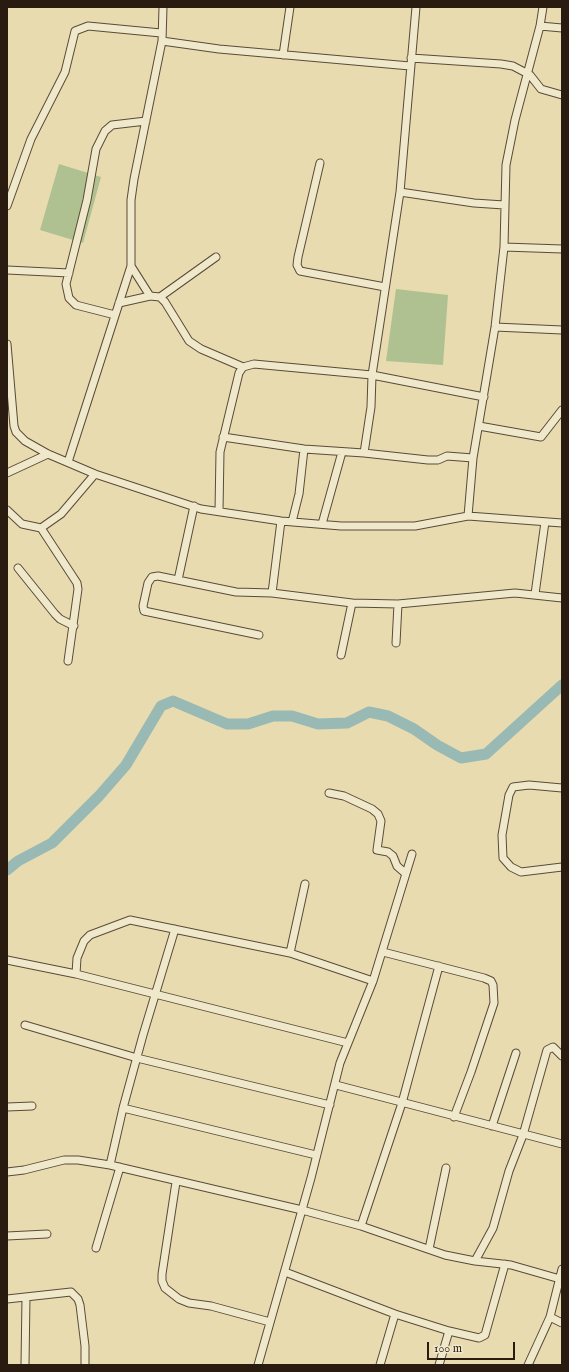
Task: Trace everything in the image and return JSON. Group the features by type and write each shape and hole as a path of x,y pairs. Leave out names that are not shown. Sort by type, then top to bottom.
{"street":[{"path":"68,462 131,266 131,200 162,41 161,33 163,7"},
{"path":"283,55 290,7"},
{"path":"364,453 371,407 372,375 400,192 416,7"},
{"path":"468,516 473,458 495,327 504,247 506,165 526,73 540,26 543,7"},
{"path":"7,206 31,139 65,72 75,32 88,26 161,33"},
{"path":"540,26 562,28"},
{"path":"162,41 283,55 410,66"},
{"path":"411,58 514,66 526,73 541,89 562,95"},
{"path":"115,315 80,307 72,302 66,293 66,284 87,200 94,157 105,131 112,126 146,121"},
{"path":"320,164 298,257 297,265 300,271 385,287"},
{"path":"400,192 474,203 504,205"},
{"path":"504,247 562,249"},
{"path":"160,297 216,257"},
{"path":"131,266 150,296"},
{"path":"7,270 69,273"},
{"path":"119,304 150,296 160,297 166,302 189,341 201,349 243,367 254,364 372,375 484,397"},
{"path":"495,327 562,330"},
{"path":"7,344 10,426 25,441 48,454 95,474 194,506 281,521 322,524 414,526 468,516 562,523"},
{"path":"219,511 220,452 238,374 243,367"},
{"path":"479,426 541,437 562,410"},
{"path":"223,437 304,449 364,453 428,460 438,460 447,456 473,458"},
{"path":"292,522 299,494 304,449"},
{"path":"322,524 342,452"},
{"path":"7,473 48,454"},
{"path":"41,528 61,514 95,474"},
{"path":"178,580 194,506"},
{"path":"7,512 22,524 41,528 77,582 78,589 74,626 68,662"},
{"path":"272,593 281,521"},
{"path":"535,594 545,522"},
{"path":"18,568 55,614 60,619 74,626"},
{"path":"259,635 144,611 142,606 148,583 152,577 158,576 236,592 272,593 352,603 398,604 508,593 535,594 562,598"},
{"path":"340,655 352,603"},
{"path":"396,643 398,604"},
{"path":"562,788 529,785 513,787 509,795 502,836 503,858 511,867 521,872 562,867"},
{"path":"329,793 344,796 372,809 378,814 381,821 377,850 388,852 393,856 397,866 405,873"},
{"path":"258,1365 336,1085 340,1063 374,981 405,873 412,854"},
{"path":"290,953 305,884"},
{"path":"76,974 81,948 84,941 90,935 130,920 290,953 374,981"},
{"path":"110,1165 123,1108 175,929"},
{"path":"383,952 484,978 491,981 493,985 494,1003 471,1072 454,1116"},
{"path":"7,960 76,974 348,1043"},
{"path":"361,1226 402,1103 439,966"},
{"path":"25,1025 137,1058 330,1105"},
{"path":"475,1261 493,1228 509,1171 523,1134 547,1050 553,1047 562,1056"},
{"path":"492,1126 516,1053"},
{"path":"336,1085 562,1144"},
{"path":"7,1107 32,1106"},
{"path":"123,1108 316,1155"},
{"path":"7,1172 64,1160 78,1160 110,1165 176,1182 302,1210 361,1226 445,1255 475,1261 521,1267 560,1279"},
{"path":"96,1248 120,1167"},
{"path":"429,1249 446,1168"},
{"path":"176,1182 162,1274 165,1288 179,1299 189,1303 211,1306 270,1322"},
{"path":"7,1236 47,1234"},
{"path":"285,1272 395,1314 449,1331 479,1338 485,1335 504,1264"},
{"path":"528,1365 550,1317 562,1269"},
{"path":"7,1299 67,1292 75,1296 80,1305 86,1346 85,1365"},
{"path":"25,1365 26,1297"},
{"path":"380,1365 395,1314"},
{"path":"550,1317 562,1323"},
{"path":"439,1365 449,1331"}],"green space":[{"path":"59,164 101,177 83,243 40,230"},
{"path":"396,289 448,295 443,365 386,361"}],"waterway":[{"path":"7,870 18,861 52,843 99,796 126,765 161,706 173,701 227,724 248,724 273,716 292,716 318,724 347,723 369,712 388,716 414,729 437,745 461,758 486,754 562,685"}]}
